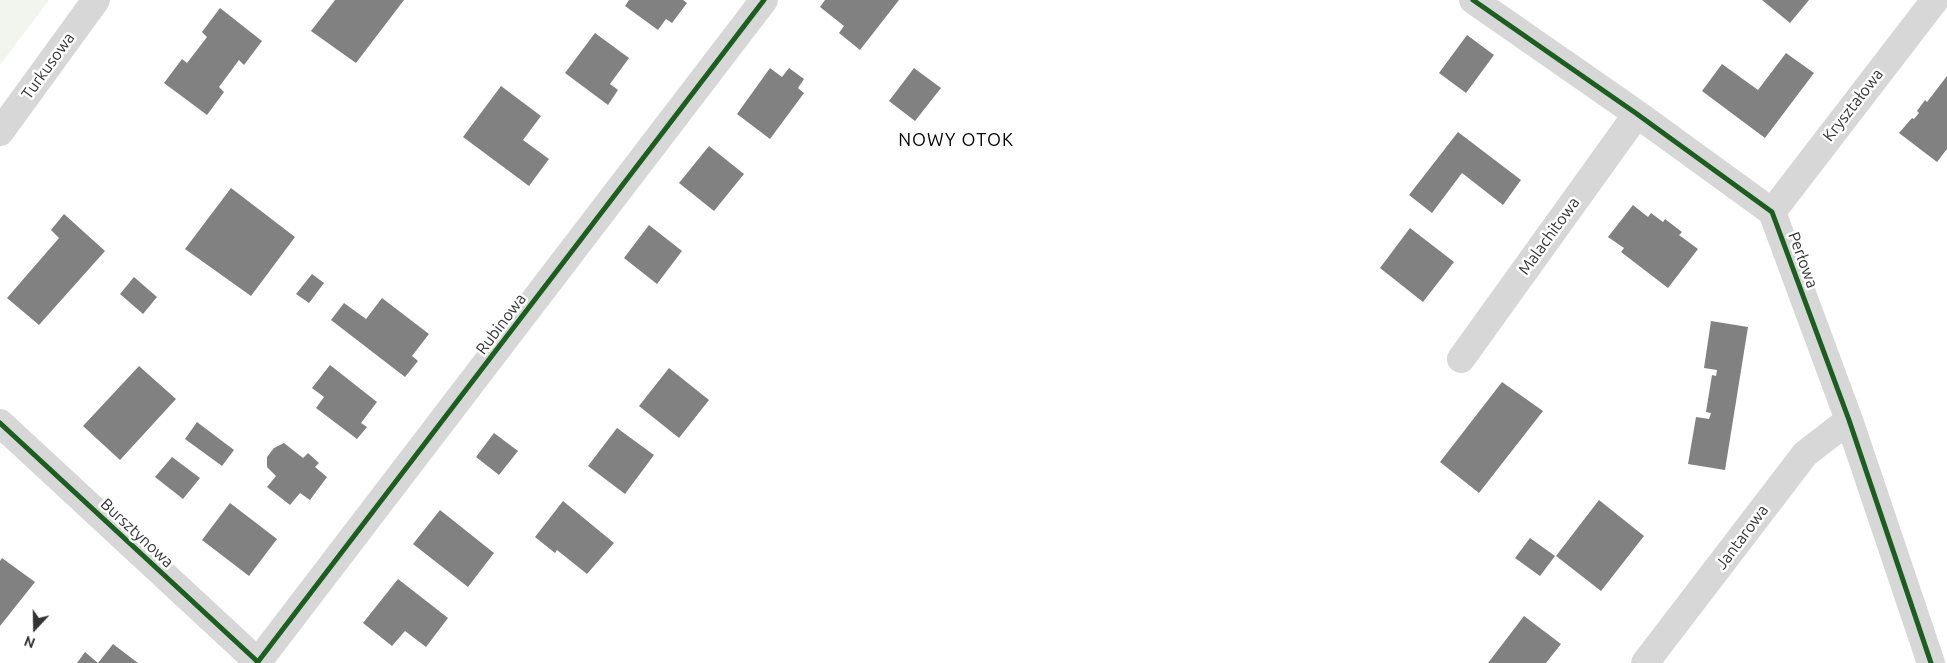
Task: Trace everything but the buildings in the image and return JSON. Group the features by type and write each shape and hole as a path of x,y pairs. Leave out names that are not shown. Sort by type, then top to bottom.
{"street":[{"name":"Turkusowa","path":"0,132 96,0"},
{"name":"Rubinowa","path":"257,662 764,0"},
{"path":"1473,0 1637,114 1772,212"},
{"name":"Kryształowa","path":"1772,212 1935,0"},
{"name":"Malachitowa","path":"1461,359 1637,114"},
{"name":"Perłowa","path":"1772,212 1849,420 1931,663"},
{"name":"Jantarowa","path":"1645,663 1805,454 1849,420"},
{"name":"Bursztynowa","path":"0,423 257,662"}],"shaded area":[{"path":"0,0 49,0 0,65"}],"cycle path":[{"path":"257,663 764,0"},
{"path":"1473,0 1637,114 1772,212 1849,420 1931,663"},
{"path":"0,423 258,662"}],"district":[{"name":"NOWY OTOK","path":"956,140"}]}
